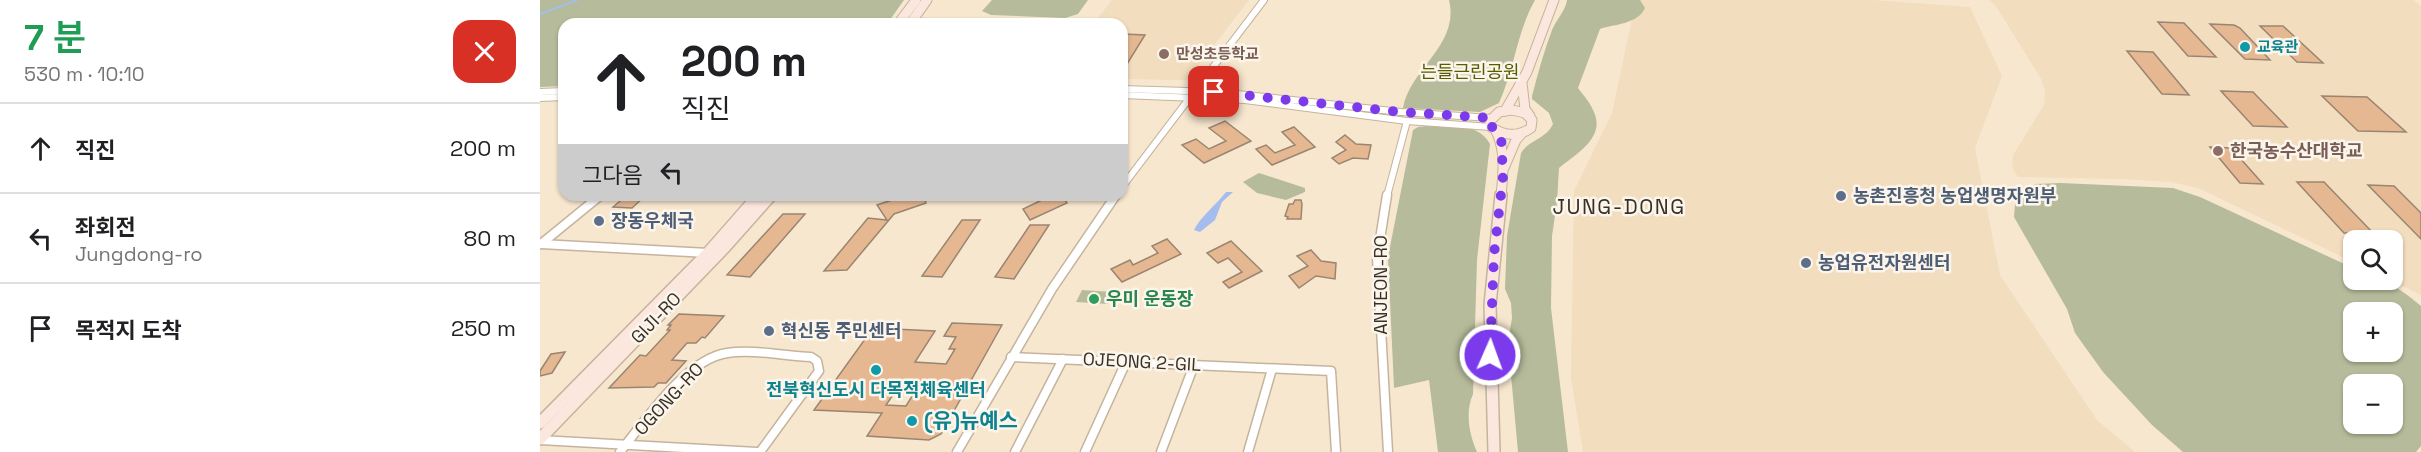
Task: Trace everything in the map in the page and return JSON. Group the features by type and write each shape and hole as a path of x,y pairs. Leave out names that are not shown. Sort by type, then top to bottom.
{"street":[{"path":"902,18 916,0"},
{"path":"914,18 927,0"},
{"path":"1128,179 1264,0"},
{"path":"1493,125 1505,111 1522,83 1554,0"},
{"path":"1494,452 1490,305 1504,168 1516,140 1533,124 1525,109 1522,83"},
{"path":"1128,89 1401,112 1493,125 1503,134 1522,133"},
{"path":"540,92 558,91"},
{"path":"1128,96 1191,94 1407,121 1493,125"},
{"path":"540,98 558,97"},
{"path":"1505,111 1518,111 1530,116"},
{"name":"ANJEON-RO","path":"1388,452 1377,258 1387,195 1407,121"},
{"path":"1493,125 1501,144 1500,159 1504,168"},
{"path":"541,244 594,201"},
{"name":"GIJI-RO","path":"540,423 708,253 754,201"},
{"name":"GIJI-RO","path":"540,440 723,249 766,201"},
{"path":"957,452 1082,240 1111,201"},
{"path":"541,244 708,253"},
{"name":"OGONG-RO","path":"540,440 623,448 759,452 819,371 818,361 812,357 726,353 709,357 692,369 623,448"},
{"name":"OJEONG 2-GIL","path":"1011,357 1331,371 1336,452"},
{"path":"1015,452 1063,359"},
{"path":"1085,452 1126,362"},
{"path":"1161,452 1194,365"},
{"path":"1248,452 1272,369"}],"shaded area":[{"path":"1112,0 1249,0 1187,80 1128,79 1128,18 1098,18"},
{"path":"1636,0 1873,0 1970,7 2002,76 1975,148 2000,275 2097,420 2135,452 1583,452 1571,378 1574,191 1612,113"},
{"name":"한국농수산대학교","path":"1989,0 2413,0 2421,6 2421,295 2403,286 2403,230 2343,230 2343,257 2198,188 2171,182 2018,177 2012,167 2013,155 2044,105 2045,91 2041,79 1996,6"}],"green space":[{"path":"540,0 904,0 891,18 558,18 558,86 540,87"},
{"path":"992,0 1088,0 1078,14 1065,18 991,15 982,11"},
{"name":"는들근린공원","path":"1449,0 1535,0 1524,25 1499,103 1480,112 1403,108 1407,94 1441,43 1447,30 1450,16"},
{"path":"1567,0 1640,0 1645,8 1637,17 1626,23 1600,29 1578,88 1588,100 1596,118 1594,135 1582,149 1559,168 1552,236 1551,308 1568,452 1518,452 1508,342 1512,318 1511,303 1505,289 1507,236 1521,153 1528,145 1546,133 1553,124 1549,113 1532,99 1532,96 1549,38"},
{"path":"1427,126 1454,126 1471,129 1479,132 1490,144 1477,260 1473,394 1469,408 1470,430 1477,452 1438,452 1429,380 1394,388 1388,257 1413,130"},
{"path":"1259,173 1305,188 1305,192 1286,200 1257,193 1243,182"},
{"path":"2035,184 2173,188 2200,197 2343,263 2343,290 2399,290 2404,293 2421,306 2421,446 2416,452 2183,452 2152,425 2103,372 2075,333 2067,309 2014,217 2015,204"},
{"name":"우미 운동장","path":"1082,290 1113,292 1108,304 1076,302"}],"water":[{"path":"1226,192 1233,192 1222,202 1215,220 1200,232 1194,230 1200,220"}],"building":[{"path":"2158,22 2184,23 2216,57 2188,56"},
{"path":"2210,24 2234,25 2240,28 2270,60 2245,59"},
{"path":"2260,26 2283,26 2323,63 2297,62"},
{"path":"1128,34 1145,35 1128,62"},
{"path":"2127,51 2153,52 2189,95 2162,94"},
{"path":"2221,91 2253,92 2287,127 2253,126"},
{"path":"2322,96 2367,97 2406,132 2358,131"},
{"path":"1225,121 1251,141 1204,163 1182,145 1196,139 1209,149 1226,141 1209,128"},
{"path":"1294,127 1315,147 1272,165 1256,149 1266,145 1275,153 1295,145 1282,132"},
{"path":"1345,135 1356,144 1371,145 1368,159 1353,158 1339,164 1332,158 1346,150 1336,142"},
{"path":"2210,147 2231,148 2263,184 2240,183"},
{"path":"2297,182 2324,182 2370,230 2343,230 2343,232"},
{"path":"2368,185 2394,186 2421,213 2421,239"},
{"path":"1295,200 1301,200 1301,219 1287,219 1288,217 1285,216 1289,204 1293,204"},
{"path":"620,201 640,201 632,208 613,207"},
{"path":"889,201 925,201 926,203 894,214 847,270 824,271 868,218 887,220 877,205"},
{"path":"1040,201 1066,201 1067,203 1030,220 1023,209"},
{"path":"783,214 805,214 750,277 727,275"},
{"path":"962,220 980,220 942,277 922,276"},
{"path":"1030,225 1049,225 1014,279 995,277"},
{"path":"1167,239 1181,254 1122,282 1111,269 1130,260 1133,265 1158,253 1152,246"},
{"path":"1231,241 1262,271 1229,288 1223,282 1242,272 1228,258 1218,263 1207,253"},
{"path":"1311,250 1321,261 1336,263 1335,279 1316,276 1299,288 1289,276 1308,266 1297,256"},
{"path":"679,314 724,316 705,338 702,337 696,343 687,343 672,360 686,361 666,383 658,383 654,387 609,388 640,355 646,356 670,330 667,330 671,325 668,325"},
{"path":"952,323 1002,325 941,434 929,440 867,436 882,413 814,410 873,328 935,331 915,362 946,364 955,349 949,349 956,337 944,336","holes":["897,389 916,390 906,406 886,405"]},
{"path":"565,352 552,373 540,376 540,371 551,354"}],"waterway":[{"path":"540,14 577,0"}],"place":[{"name":"교육관","path":"2245,47"},
{"name":"만성초등학교","path":"1164,54"},
{"name":"한국농수산대학교","path":"2218,151"},
{"name":"농촌진흥청 농업생명자원부","path":"1841,196"},
{"name":"장동우체국","path":"599,221"},
{"name":"농업유전자원센터","path":"1806,263"},
{"name":"우미 운동장","path":"1094,299"},
{"name":"혁신동 주민센터","path":"769,331"},
{"name":"전북혁신도시 다목적체육센터","path":"876,370"},
{"name":"(유)뉴예스","path":"912,421"}],"district":[{"name":"JUNG-DONG","path":"1619,207"}],"route":[{"path":"1214,92 1373,110 1491,118 1491,127 1500,137 1502,150 1500,159 1504,168 1490,305 1492,335 1490,355"}]}
